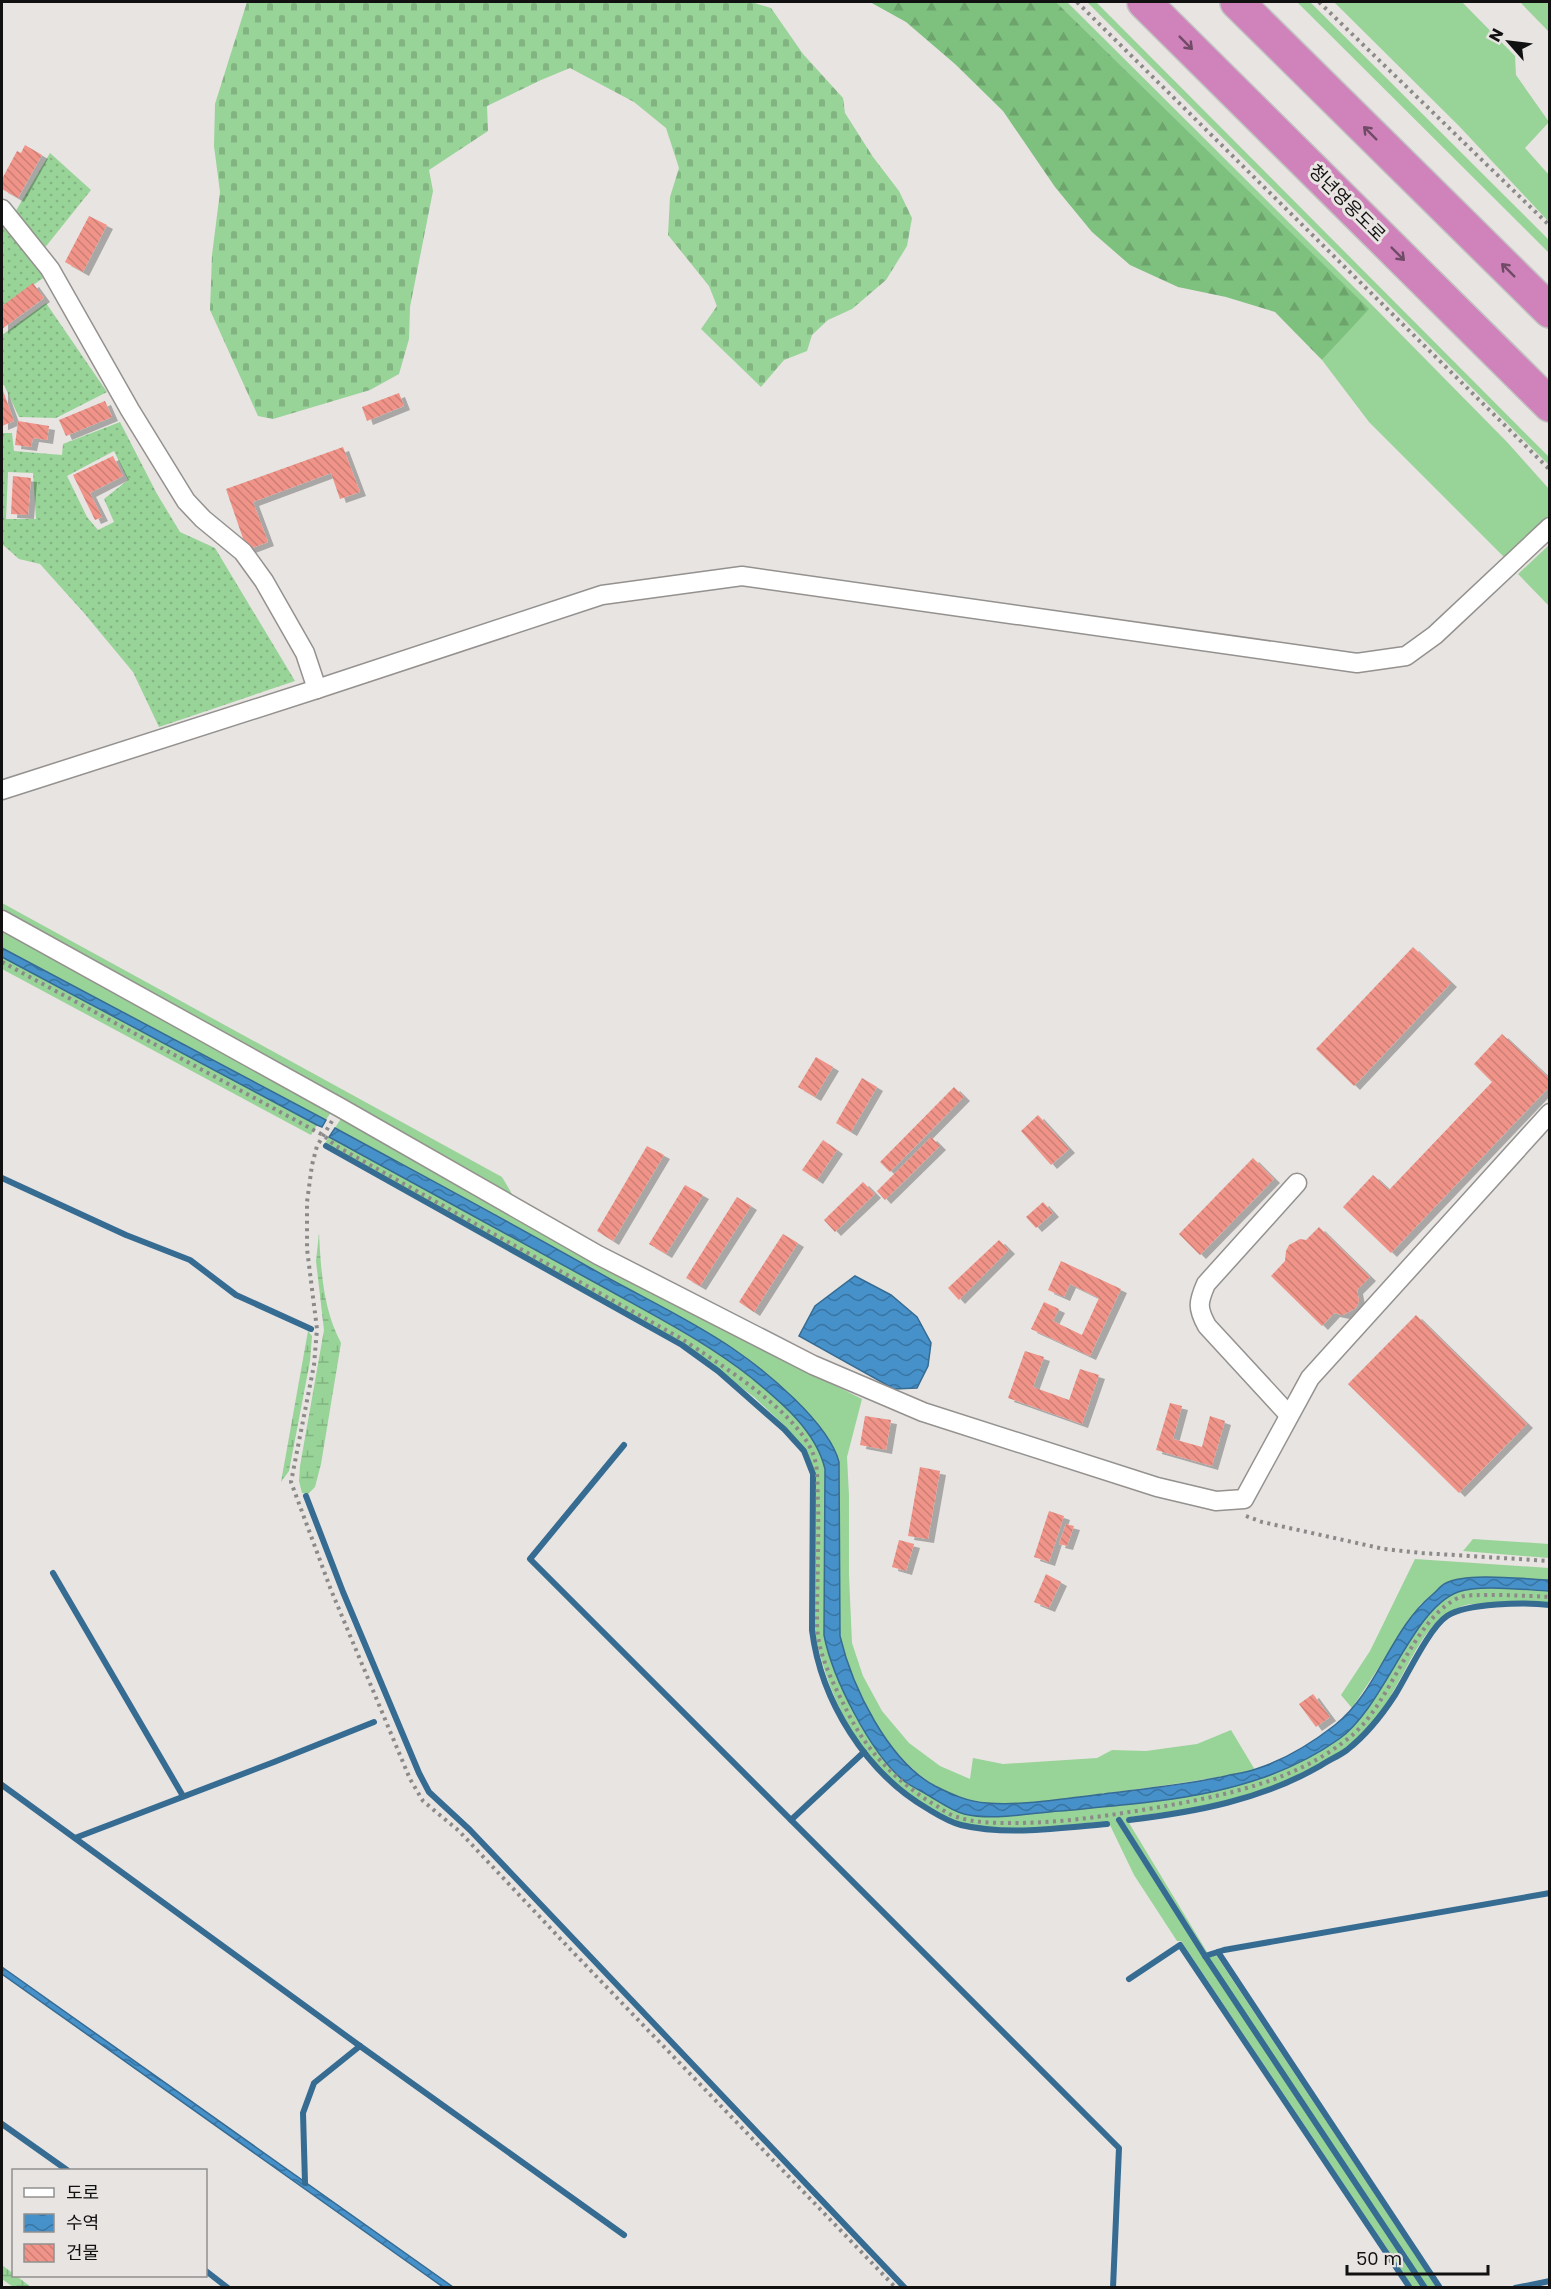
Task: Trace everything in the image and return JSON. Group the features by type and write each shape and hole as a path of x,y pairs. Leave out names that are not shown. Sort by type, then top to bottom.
{"highway":[{"name":"청년영웅도로","path":"1144,2 1550,405"},
{"path":"1237,2 1550,311"}],"street":[{"path":"2,209 50,269 130,410 186,501 203,519 243,552 264,580 305,653 317,689"},
{"path":"2,790 602,595 742,576 1357,663 1406,656 1442,629 1550,528"},
{"path":"2,921 340,1108 598,1255 813,1365 923,1412 1157,1487 1216,1501 1244,1499 1310,1378 1550,1113"},
{"path":"1289,1415 1207,1326 1201,1314 1199,1300 1206,1284 1297,1183"}],"path":[{"path":"1077,2 1550,470"},
{"path":"1319,2 1550,226"},
{"path":"2,962 323,1135 336,1146 682,1339 760,1395 806,1441 813,1455 817,1473 817,1625 820,1648 828,1672 854,1724 868,1746 883,1763 901,1782 956,1817 987,1823 1055,1823 1175,1804 1266,1784 1334,1749 1353,1735 1381,1699 1428,1624 1444,1608 1462,1596 1550,1597"},
{"path":"340,1108 323,1135 312,1166 307,1202 307,1249 317,1329 314,1365 291,1482 330,1590 411,1779 423,1801 459,1831 896,2288"},
{"path":"1232,1500 1246,1516 1262,1522 1384,1549 1550,1561"}],"green space":[{"path":"247,2 751,2 771,8 803,54 843,98 845,113 873,157 899,191 912,218 907,246 886,280 852,309 828,320 812,335 807,351 784,360 761,387 701,329 717,306 709,286 668,235 670,197 679,168 666,128 634,102 570,68 487,106 488,131 429,170 433,191 410,307 409,339 399,374 370,390 273,419 258,416 210,310 212,255 220,192 214,146 215,104"},
{"path":"870,2 1056,2 1369,309 1322,360 1275,312 1226,297 1178,287 1130,265 1092,232 1055,187 1003,111 955,64 906,22"},
{"path":"1056,2 1067,2 1372,305 1507,442 1549,489 1549,516 1505,558 1369,422 1322,360 1368,309"},
{"path":"1087,2 1096,2 1549,457 1549,465"},
{"path":"1297,2 1310,2 1549,240 1549,253"},
{"path":"1334,2 1462,2 1515,56 1516,75 1549,122 1525,148 1549,175 1549,222 1459,126"},
{"path":"1520,2 1549,2 1549,32"},
{"path":"50,153 91,190 43,250 14,214"},
{"path":"2,216 46,276 2,307"},
{"path":"46,303 107,392 56,418 19,417 2,385 2,335"},
{"path":"120,422 157,494 180,532 215,548 295,681 159,727 133,672 84,613 40,564 19,559 2,544 2,433 12,433 14,451 62,455 63,444","holes":["114,451 128,480 104,499 114,522 98,530 87,517 67,476","8,472 33,473 36,519 6,519"]},
{"path":"1549,545 1549,606 1518,574"},
{"path":"2,903 502,1177 515,1199 2,913"},
{"path":"2,931 331,1112 326,1120 2,948"},
{"path":"2,957 317,1125 311,1135 2,969"},
{"path":"342,1117 729,1332 862,1399 847,1457 852,1643 863,1676 882,1711 909,1743 940,1766 970,1779 973,1758 1003,1764 1097,1758 1112,1750 1146,1751 1197,1744 1231,1730 1255,1770 1154,1787 1015,1804 970,1801 945,1791 922,1777 884,1737 869,1713 847,1662 840,1637 839,1462 824,1433 785,1390 731,1347 507,1221 335,1128"},
{"path":"329,1137 695,1340 749,1376 795,1417 814,1442 825,1469 824,1635 835,1672 854,1714 878,1753 891,1769 907,1783 955,1810 987,1816 1024,1815 1169,1800 1240,1785 1275,1773 1308,1758 1339,1739 1355,1724 1371,1704 1412,1637 1442,1602 1458,1592 1478,1588 1549,1591 1549,1602 1471,1604 1443,1617 1422,1641 1390,1697 1370,1725 1345,1748 1310,1770 1271,1787 1230,1800 1189,1809 1126,1818 1210,1957 1216,1955 1436,2287 1413,2287 1181,1941 1177,1941 1134,1875 1108,1821 1015,1829 978,1827 961,1823 942,1816 918,1801 881,1771 869,1756 839,1706 819,1651 815,1632 814,1474 806,1450 786,1427 754,1397 682,1343 325,1143"},
{"path":"319,1233 322,1276 327,1303 341,1343 321,1464 315,1487 308,1494 302,1493 299,1481 324,1330 316,1261"},
{"path":"308,1331 312,1336 310,1361 289,1471 281,1482"},
{"path":"1473,1539 1549,1544 1549,1558 1463,1551"},
{"path":"1415,1559 1549,1568 1549,1580 1472,1578 1444,1584 1420,1605 1352,1708 1341,1695 1370,1651"},
{"path":"2,2265 12,2273 12,2277 18,2277 31,2287 13,2287 2,2279"}],"water":[{"path":"2,948 326,1120 322,1127 317,1125 2,957"},
{"path":"335,1128 703,1329 762,1370 810,1415 833,1447 839,1462 840,1636 853,1677 874,1721 902,1759 935,1786 960,1797 987,1803 1046,1801 1177,1785 1256,1769 1277,1761 1307,1744 1335,1725 1350,1711 1374,1678 1405,1625 1444,1584 1455,1580 1481,1577 1549,1580 1549,1591 1478,1588 1458,1592 1442,1602 1412,1637 1371,1704 1355,1724 1339,1739 1308,1758 1275,1773 1240,1785 1169,1800 999,1817 960,1813 907,1783 891,1768 866,1734 835,1672 824,1635 825,1469 814,1442 796,1419 753,1379 700,1342 329,1137"},
{"path":"855,1276 891,1295 917,1317 931,1343 928,1366 917,1388 894,1389 799,1336 815,1306"},
{"path":"2,1967 453,2287 443,2287 2,1974"}],"building":[{"path":"25,145 42,155 18,198 2,189 2,179 17,151 21,153"},
{"path":"89,216 107,225 83,272 65,262"},
{"path":"33,283 44,298 2,329 2,306"},
{"path":"2,388 14,421 2,426"},
{"path":"399,393 404,406 367,421 362,407"},
{"path":"105,401 112,417 66,436 59,420"},
{"path":"18,421 49,426 47,440 33,438 31,447 15,445"},
{"path":"343,447 360,492 340,499 331,473 253,502 268,542 247,550 226,489"},
{"path":"113,456 123,476 90,493 102,517 95,520 73,475"},
{"path":"13,476 31,478 28,515 11,514"},
{"path":"1413,947 1451,983 1354,1086 1316,1049"},
{"path":"1502,1034 1550,1079 1550,1086 1391,1253 1343,1207 1373,1175 1389,1190 1492,1082 1474,1064"},
{"path":"816,1057 833,1067 815,1097 798,1087"},
{"path":"862,1078 877,1087 851,1132 836,1123"},
{"path":"954,1087 964,1097 890,1172 880,1162"},
{"path":"1038,1115 1069,1149 1051,1165 1021,1131"},
{"path":"931,1137 940,1146 885,1200 877,1191"},
{"path":"823,1140 837,1150 817,1180 802,1170"},
{"path":"647,1146 664,1155 613,1241 597,1231"},
{"path":"1253,1158 1274,1179 1200,1255 1179,1234"},
{"path":"863,1182 875,1194 835,1232 824,1220"},
{"path":"685,1185 703,1195 666,1254 649,1244"},
{"path":"737,1197 751,1206 700,1286 686,1278"},
{"path":"1043,1202 1053,1213 1036,1228 1026,1217"},
{"path":"1319,1227 1370,1277 1357,1290 1359,1301 1356,1308 1343,1315 1334,1313 1322,1326 1271,1276 1285,1261 1289,1245 1300,1239 1306,1240"},
{"path":"783,1234 798,1243 754,1312 739,1302"},
{"path":"999,1240 1009,1250 959,1300 948,1288"},
{"path":"1061,1261 1121,1289 1090,1356 1031,1329 1044,1302 1059,1309 1053,1321 1082,1335 1099,1298 1070,1284 1064,1297 1048,1290"},
{"path":"1416,1315 1527,1424 1459,1493 1348,1384"},
{"path":"1025,1351 1044,1357 1033,1387 1069,1400 1080,1369 1099,1375 1082,1424 1008,1398"},
{"path":"1170,1403 1182,1406 1173,1439 1202,1447 1210,1416 1225,1421 1212,1466 1156,1450"},
{"path":"865,1416 891,1420 886,1450 860,1445"},
{"path":"920,1467 940,1471 928,1539 908,1536"},
{"path":"1049,1511 1064,1516 1049,1562 1034,1557"},
{"path":"1066,1524 1074,1526 1067,1546 1059,1544"},
{"path":"899,1540 914,1544 906,1571 892,1567"},
{"path":"1046,1574 1061,1582 1049,1608 1034,1602"},
{"path":"1313,1694 1330,1717 1316,1727 1299,1704"}],"waterway":[{"path":"326,1146 682,1345 718,1371 784,1429 804,1451 813,1474 812,1630 817,1657 825,1683 850,1733 885,1776 928,1809 961,1825 1015,1831 1107,1824"},
{"path":"2,1178 126,1235 190,1260 236,1295 311,1329"},
{"path":"624,1445 530,1559 1119,2148 1113,2288"},
{"path":"306,1496 343,1592 429,1792 470,1830 905,2288"},
{"path":"53,1573 183,1796"},
{"path":"1129,1820 1227,1803 1298,1778 1344,1752 1367,1731 1395,1695 1433,1631 1447,1616 1468,1608 1482,1606 1550,1605"},
{"path":"75,1838 374,1722"},
{"path":"791,1820 864,1752"},
{"path":"2,1785 624,2235"},
{"path":"1119,1820 1205,1956 1425,2288"},
{"path":"1205,1956 1224,1950 1550,1893"},
{"path":"1129,1979 1180,1945 1410,2288"},
{"path":"1218,1952 1440,2288"},
{"path":"305,2183 303,2113 314,2083 360,2046"},
{"path":"2,2124 66,2169"},
{"path":"207,2272 228,2288"},
{"path":"1515,2288 1550,2281"}]}
